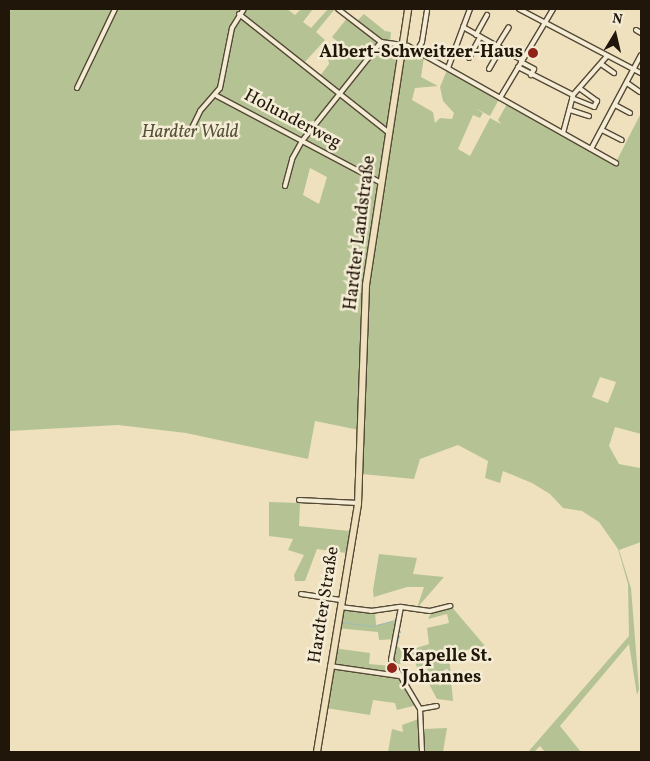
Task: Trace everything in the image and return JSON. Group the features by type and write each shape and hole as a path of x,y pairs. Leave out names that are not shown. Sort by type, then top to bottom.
{"main road":[{"name":"Hardter Landstraße","path":"362,462 366,290 408,9"},
{"name":"Hardter Straße","path":"317,752 359,494 362,462"}],"street":[{"path":"77,88 115,9"},
{"path":"188,136 200,111 216,96 223,80 232,28 239,14 244,9"},
{"path":"338,9 381,42 402,43 616,163"},
{"path":"417,51 422,42 427,9"},
{"path":"448,68 470,9"},
{"path":"520,9 641,74"},
{"path":"500,98 542,22 553,9"},
{"path":"239,14 389,132"},
{"path":"469,58 487,15"},
{"path":"489,69 509,26"},
{"path":"463,27 534,69 531,75"},
{"path":"636,30 641,32"},
{"path":"285,186 292,159 302,141 381,42"},
{"path":"591,149 641,55"},
{"path":"564,134 572,97 607,56"},
{"path":"601,64 614,73"},
{"path":"518,67 594,107 597,101 579,88"},
{"path":"627,83 640,92"},
{"name":"Holunderweg","path":"216,96 381,183"},
{"path":"615,105 630,113"},
{"path":"570,110 589,116"},
{"path":"602,130 622,140"},
{"path":"299,500 356,504"},
{"path":"301,594 341,600"},
{"path":"340,607 371,611 401,607 430,611 450,606"},
{"path":"401,607 391,660 420,709 422,752"},
{"path":"330,666 399,676"},
{"path":"420,709 437,706"}],"green space":[{"name":"Hardter Wald","path":"11,9 287,9 295,15 301,9 313,9 303,22 311,28 328,9 335,9 316,32 325,40 304,63 320,76 329,64 328,58 336,55 341,45 332,37 348,17 356,22 364,14 385,31 391,32 390,42 424,57 421,77 438,86 415,88 412,100 433,112 435,123 440,118 452,119 454,113 443,101 440,87 447,70 499,99 490,116 475,108 483,113 480,118 473,115 458,149 470,156 490,118 501,124 498,120 507,104 615,164 641,113 641,434 615,427 609,446 619,464 640,468 641,464 641,542 619,550 631,588 639,689 637,695 629,644 560,726 581,752 545,752 540,746 534,752 528,752 629,636 628,584 618,549 599,522 582,511 563,508 550,494 532,483 503,471 500,483 485,478 488,461 458,445 420,459 414,479 362,474 364,431 315,421 308,459 186,433 118,425 9,431 9,15","holes":["310,168 327,177 319,204 303,195","600,377 616,382 608,403 592,397"]},
{"path":"269,502 300,503 299,526 350,531 346,553 317,549 305,581 295,581 294,575 304,555 288,550 293,539 269,536"},
{"path":"379,554 417,558 413,574 444,577 417,608 424,587 407,587 374,597 375,610 373,590"},
{"path":"451,606 485,646 449,654 453,701 437,699 430,686 427,667 417,668 415,661 394,665 417,705 397,710 395,703 373,700 370,715 326,708 333,648 370,653 369,664 392,666 397,646 404,652 429,644 427,628 449,623 447,614 428,619 431,613"},
{"path":"340,607 375,612 376,625 399,620 396,639 379,640 378,632 336,628"},
{"path":"424,717 424,729 447,728 443,752 388,752 392,729 403,732 402,725"}],"waterway":[{"path":"377,625 398,619"},
{"path":"400,625 401,619"},
{"path":"340,622 375,626"},
{"path":"397,642 399,635"},
{"path":"395,650 397,643"}],"place":[{"name":"Albert-Schweitzer-Haus","path":"533,53"},
{"name":"Kapelle St. Johannes","path":"392,668"}]}
